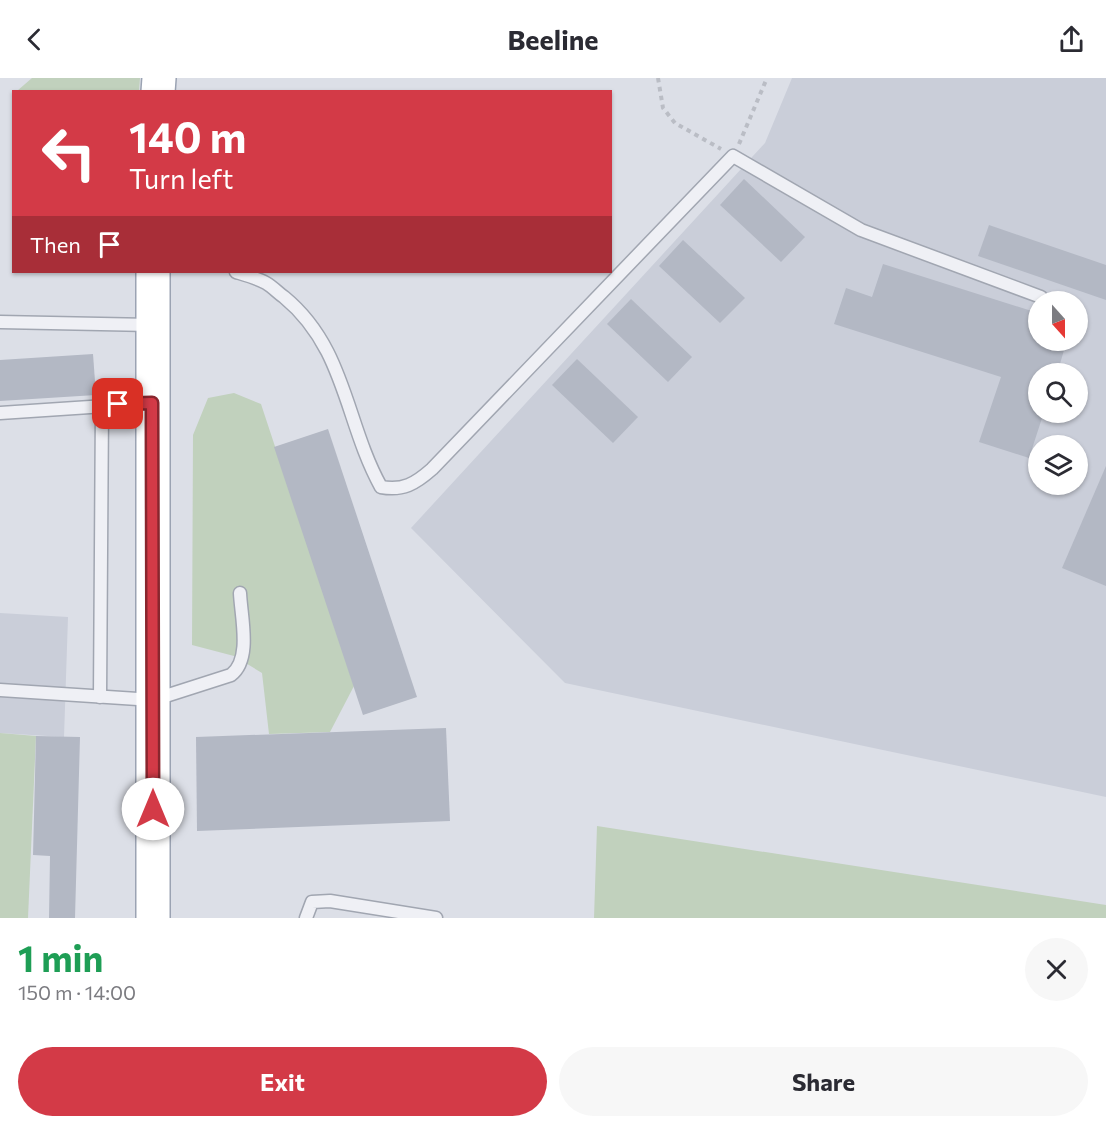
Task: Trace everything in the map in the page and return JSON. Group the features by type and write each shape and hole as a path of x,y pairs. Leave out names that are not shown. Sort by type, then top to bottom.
{"main road":[{"path":"153,273 153,918"}],"lane":[{"path":"239,273 267,284 298,309 322,338 336,367 369,466 381,487 397,490 415,483 432,469 733,156 861,230 1028,292"},
{"path":"0,322 152,325"},
{"path":"0,413 152,403"},
{"path":"100,697 102,405"},
{"path":"0,690 153,700 231,675 238,669 243,652 240,593"},
{"path":"306,918 312,902 330,901 436,918"}],"path":[{"path":"658,78 663,108 675,123 733,156 766,78"}],"shaded area":[{"path":"792,78 1106,78 1106,797 565,683 411,528 765,143"},
{"path":"0,613 68,617 64,737 0,733"}],"green space":[{"path":"32,78 140,78 139,90 18,90"},
{"path":"234,393 261,404 354,686 330,732 269,734 262,673 234,656 192,645 193,435 208,398"},
{"path":"0,733 36,736 28,918 0,918"},
{"path":"597,826 1106,905 1106,918 594,918"}],"building":[{"path":"744,179 805,237 781,262 720,205"},
{"path":"989,225 1106,265 1106,300 1088,294 1088,291 1080,291 978,256"},
{"path":"683,240 745,298 720,323 659,266"},
{"path":"883,264 1028,310 1028,351 1064,351 1060,363 1028,363 1028,423 1040,423 1036,435 1028,435 1028,458 979,442 1001,377 834,324 846,288 872,297"},
{"path":"631,299 692,357 668,382 607,324"},
{"path":"93,354 96,395 0,401 0,360"},
{"path":"577,359 638,417 613,443 552,385"},
{"path":"328,429 417,697 363,715 274,447"},
{"path":"1106,466 1106,586 1062,568"},
{"path":"446,728 450,821 197,831 196,737"},
{"path":"36,736 80,737 75,918 49,918 50,856 33,855"}],"route":[{"path":"118,404 152,403 153,809"}]}
